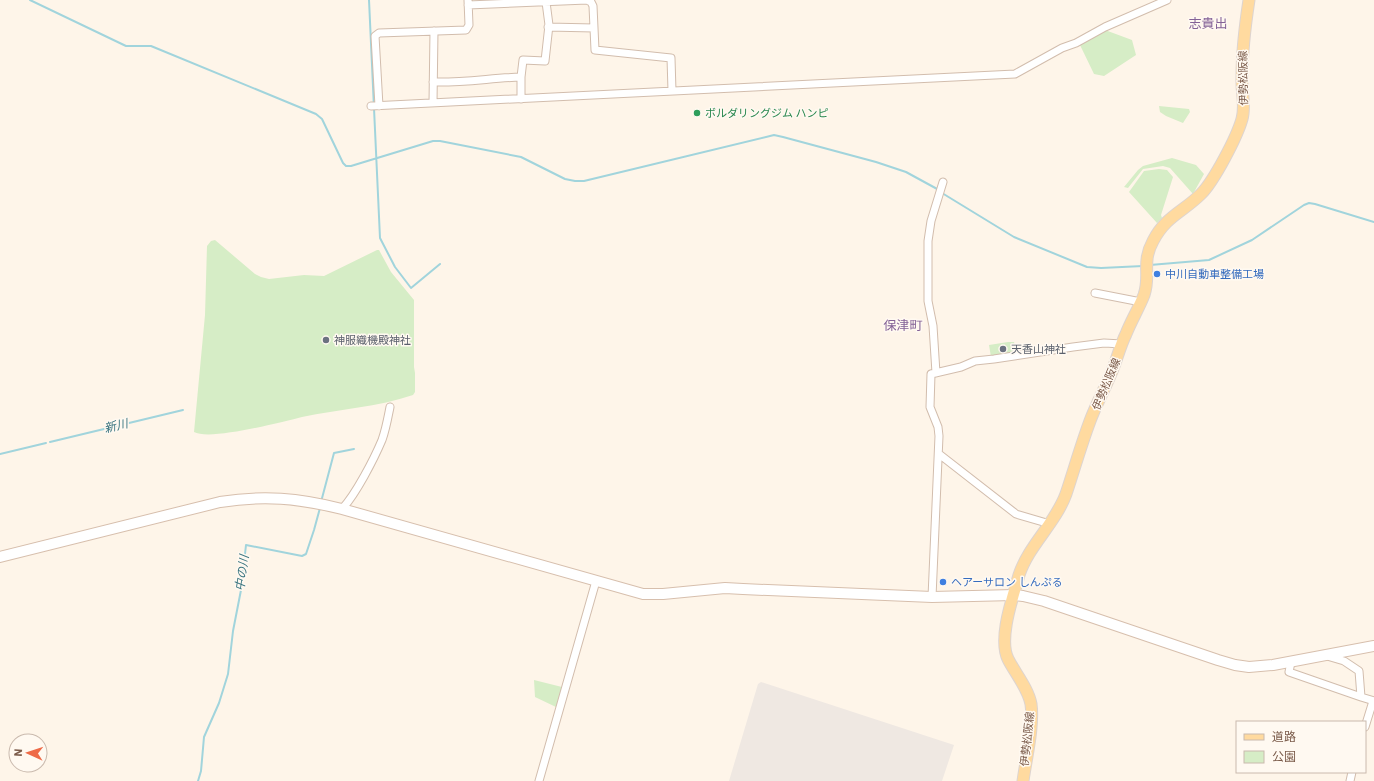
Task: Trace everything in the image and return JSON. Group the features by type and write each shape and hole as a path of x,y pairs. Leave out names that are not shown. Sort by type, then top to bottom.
{"main road":[{"name":"伊勢松阪線","path":"1023,781 1030,728 1031,704 1028,695 1007,658 1004,638 1019,575 1030,550 1050,524 1065,496 1091,420 1146,288 1147,253 1158,231 1169,219 1203,192 1229,150 1237,132 1244,108 1242,46 1249,0"}],"street":[{"path":"672,91 672,58 595,50 592,6 591,2 587,0 546,2 468,2 469,25 466,30 379,33 375,36 376,106 1015,74 1062,48 1076,43 1167,0"},
{"path":"521,99 523,60 545,61 548,27 546,2"},
{"path":"548,27 594,28"},
{"path":"433,102 434,31"},
{"path":"433,82 521,77"},
{"path":"936,373 933,326 928,301 927,264 931,221 941,188"},
{"path":"1095,293 1141,302"},
{"path":"932,597 939,454 938,427 930,407 931,374 961,367 975,361 1073,347 1122,344"},
{"path":"342,509 348,502 362,478 382,439 390,407"},
{"path":"939,454 1016,514 1050,524"},
{"path":"0,557 220,502 245,498 274,498 321,504 342,509 637,593 649,594 725,588 932,597 1023,596 1044,601 1235,665 1258,666 1291,662 1374,646"},
{"path":"539,781 596,581"},
{"path":"1324,655 1344,662 1359,671 1361,697"},
{"path":"1291,662 1290,672 1373,701 1366,724"}],"shaded area":[{"path":"761,682 954,745 942,781 729,781 758,684"}],"green space":[{"path":"1105,30 1132,40 1136,55 1104,76 1094,74 1080,45"},
{"path":"1159,106 1189,109 1190,112 1183,123 1160,112"},
{"path":"1172,158 1196,165 1204,174 1193,194 1170,168 1163,166 1143,169 1128,188 1124,187 1143,166"},
{"path":"1159,169 1167,170 1173,177 1161,215 1162,218 1157,223 1129,192 1144,171"},
{"path":"215,240 255,274 269,279 304,275 324,276 379,250 391,272 414,300 415,392 413,395 358,408 316,414 230,433 202,434 194,432 205,315 207,246 211,241"},
{"path":"1014,342 1018,353 991,357 989,345"},
{"path":"534,680 562,687 556,707 535,697"}],"waterway":[{"path":"30,0 126,46 151,46 316,114 322,119 343,163 346,166 351,166 433,141 440,141 521,157 565,179 584,181 774,135 876,162 906,172 939,190"},
{"path":"369,0 380,238 395,267 411,288 440,264"},
{"path":"942,193 1014,237 1087,267 1101,268 1143,266"},
{"path":"1150,265 1209,260 1252,240 1309,203 1374,222"},
{"name":"新川","path":"50,442 183,410"},
{"name":"新川","path":"0,454 46,443"},
{"name":"中の川","path":"321,502 334,453 354,449"},
{"name":"中の川","path":"198,781 201,771 204,737 219,703 228,674 233,631 241,590 246,545 302,556 306,554 320,508"}],"place":[{"name":"ボルダリングジム ハンピ","path":"697,113"},
{"name":"中川自動車整備工場","path":"1157,274"},
{"name":"神服織機殿神社","path":"326,340"},
{"name":"天香山神社","path":"1003,349"},
{"name":"ヘアーサロン しんぷる","path":"943,582"}],"district":[{"name":"志貴出","path":"1208,23"},
{"name":"保津町","path":"903,325"}]}
